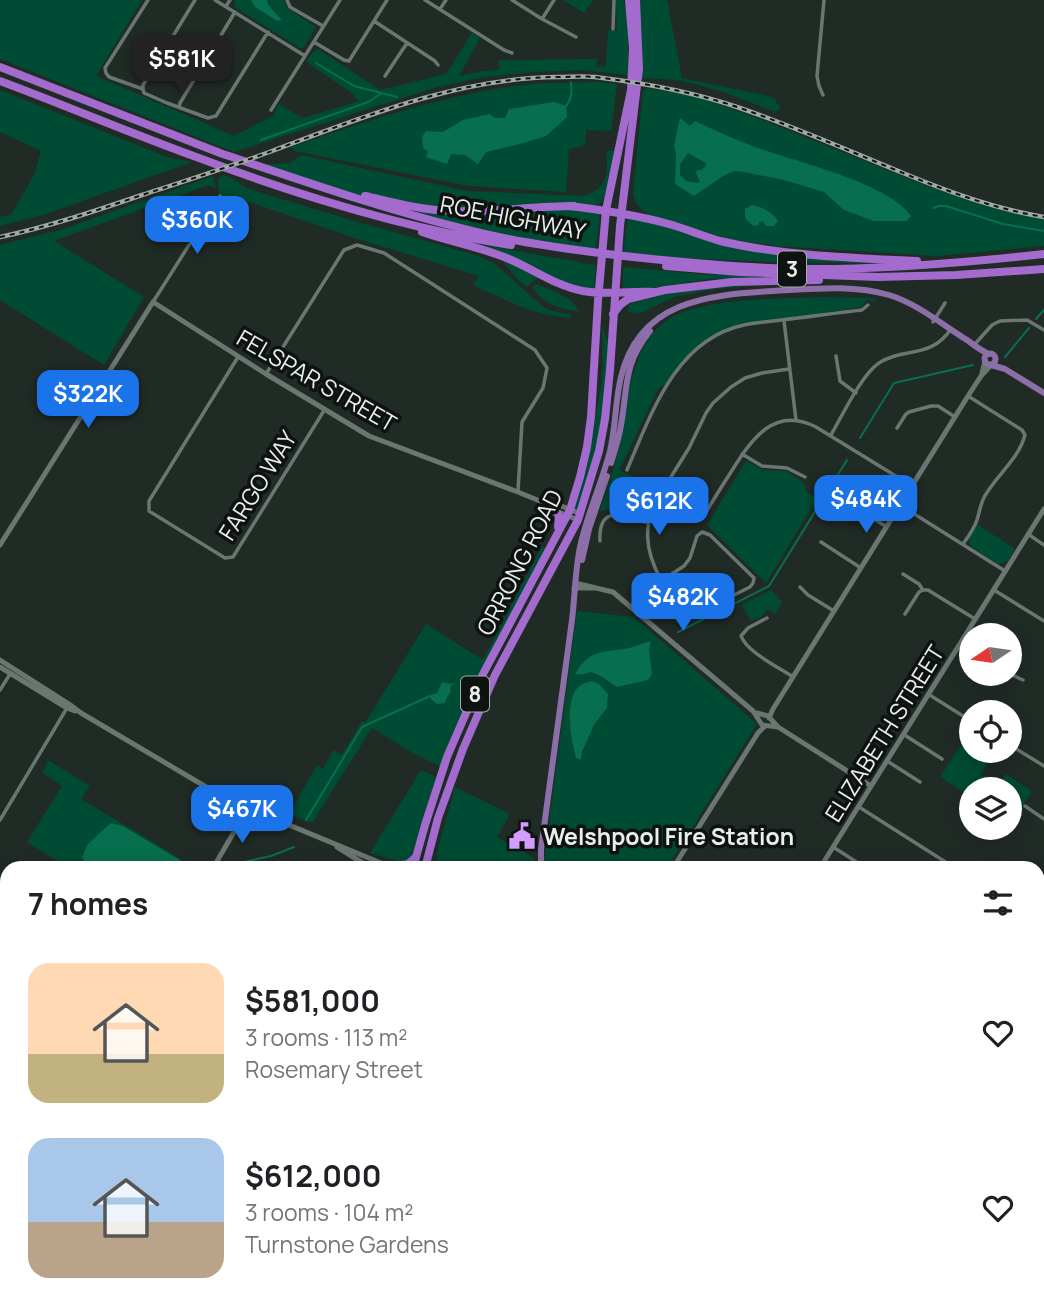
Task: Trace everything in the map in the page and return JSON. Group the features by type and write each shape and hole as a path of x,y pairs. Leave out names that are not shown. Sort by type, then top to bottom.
{"highway":[{"name":"8","path":"629,0 636,69"},
{"name":"8","path":"620,260 621,213 636,69 636,0"},
{"name":"ROE HIGHWAY","path":"0,67 220,153 401,213 497,237 595,256"},
{"name":"ROE HIGHWAY","path":"0,81 237,172 366,214 492,242 620,260 740,272 878,277 1044,269"},
{"name":"8","path":"595,256 634,91"},
{"path":"327,189 419,208 478,212 598,205 611,189"},
{"path":"624,189 630,207 643,218"},
{"path":"569,206 621,213 757,248 874,259 962,262"},
{"path":"366,214 490,252 579,290 614,294 657,292"},
{"name":"ROE HIGHWAY","path":"620,260 800,269 880,268 1044,254"},
{"name":"ORRONG ROAD","path":"415,861 436,787 478,686 569,513 587,447 591,417 598,293 595,256"},
{"name":"ORRONG ROAD","path":"427,861 455,768 481,706 580,517 606,419 614,294 620,260"},
{"path":"613,314 623,302 688,286 878,277"},
{"path":"579,290 593,303 596,322"},
{"path":"555,540 559,523 556,511"},
{"path":"430,848 431,861"},
{"path":"411,861 416,857"}],"main road":[{"path":"539,861 580,546 613,437 624,366 637,340 655,321 676,307 699,299 757,292 859,289 904,300 975,347 989,360 1044,391"}],"street":[{"path":"148,0 105,68 106,74 143,89 144,93 208,118 216,116 268,33"},
{"path":"143,89 195,0"},
{"path":"215,0 305,56"},
{"path":"226,6 230,0"},
{"path":"287,0 290,6 323,26"},
{"path":"271,110 340,0"},
{"path":"314,42 349,61 387,0"},
{"path":"425,0 503,51 512,52"},
{"path":"440,9 446,0"},
{"path":"512,0 576,37"},
{"path":"542,19 554,0"},
{"path":"613,29 614,0"},
{"path":"822,94 817,76 824,0"},
{"path":"179,107 235,12"},
{"path":"374,22 436,61 438,65"},
{"path":"385,76 407,43"},
{"path":"0,545 220,196"},
{"path":"266,374 344,250 357,245 384,253 535,350 547,368 543,388 522,422 518,492"},
{"name":"FELSPAR STREET","path":"153,302 369,436 518,492 547,504 556,511 580,517"},
{"path":"934,321 945,303"},
{"path":"626,470 667,384 697,347 737,327 862,310 868,305"},
{"path":"784,320 796,420"},
{"path":"975,347 995,322 1027,320 1044,330"},
{"path":"831,435 868,374 881,362 929,349 948,330"},
{"name":"FARGO WAY","path":"239,355 149,501 149,511 225,558 233,557 325,409"},
{"path":"836,356 840,381 856,393"},
{"path":"677,861 989,360"},
{"path":"666,485 713,403 745,378 789,369"},
{"path":"963,544 977,521 985,496 1008,466 1025,435 1022,430 968,396"},
{"path":"897,428 909,412 931,406 938,406 955,417"},
{"path":"705,514 756,436 763,429 780,422 796,420 809,423 912,486"},
{"path":"742,454 762,466 788,468 804,477"},
{"path":"659,493 649,523 647,541 649,555 661,580"},
{"path":"846,502 887,527"},
{"name":"FELSPAR STREET","path":"547,504 559,505 569,513"},
{"path":"900,505 1005,572"},
{"name":"ELIZABETH STREET","path":"973,623 1044,509"},
{"path":"600,541 605,519 611,515 649,523"},
{"path":"700,526 702,532"},
{"path":"631,607 644,592 684,566 690,558 697,536 702,532"},
{"path":"701,609 750,587 754,578 710,535 702,532"},
{"path":"1028,534 1044,545"},
{"path":"821,542 861,568"},
{"path":"903,574 919,584 923,590"},
{"path":"800,587 834,611"},
{"path":"576,588 614,592 753,711 871,786"},
{"path":"905,614 919,592 928,590 975,619"},
{"path":"994,590 1044,621"},
{"path":"767,618 748,628 741,636 742,639 753,650 793,677"},
{"name":"ELIZABETH STREET","path":"824,861 959,645"},
{"path":"0,660 12,671 68,706 213,791 376,861"},
{"path":"0,667 12,671"},
{"path":"0,690 12,671"},
{"path":"928,694 959,713"},
{"path":"0,820 68,706"},
{"path":"903,734 942,759"},
{"path":"1022,752 1044,766"},
{"path":"887,761 920,782"},
{"path":"1025,806 1044,819"},
{"path":"858,807 944,861"},
{"path":"218,861 248,808"},
{"path":"325,840 360,861"},
{"path":"832,848 854,861"}],"shaded area":[{"path":"0,0 142,0 96,76 234,136 274,115 278,104 303,118 359,101 353,96 355,95 309,64 307,60 318,49 380,90 446,74 472,33 480,38 459,76 499,70 498,60 597,59 596,67 606,66 608,30 617,31 616,0 624,0 628,24 628,75 583,70 484,77 434,88 234,152 0,59"},
{"path":"235,0 284,0 287,8 316,27 303,48 300,48 236,8"},
{"path":"251,0 267,0 268,5 282,20 277,21 255,7"},
{"path":"563,0 593,0 584,13"},
{"path":"637,0 667,0 682,78 769,96 777,100 776,103 781,106 779,110 775,112 727,93 692,83 642,79"},
{"path":"596,82 617,84 611,131 586,130 585,145 569,149 566,192 469,186 295,151 291,147 373,120 457,97 525,85"},
{"path":"647,88 699,97 967,200 1044,219 1044,246 937,256 776,246 729,239 650,215 638,206 633,193 643,91"},
{"path":"0,90 167,157 192,162 43,215 0,226 0,217 11,215 34,175 41,151 0,132"},
{"path":"554,102 566,106 567,117 546,136 486,152 478,164 465,155 451,154 447,164 426,157 428,151 423,148 422,137 426,131 443,132 463,120 490,114 494,118 505,118 509,109"},
{"path":"680,118 690,126 695,121 748,144 862,183 900,204 911,216 907,221 874,221 844,210 824,192 784,180 734,171 694,196 675,184 674,146","holes":["688,153 706,163 705,167 696,173 700,182 686,181 680,175 680,164"]},
{"path":"607,151 614,151 611,180 607,193 598,205 478,212 406,204 327,189 256,165 290,163 301,155 467,191 583,196 598,189 605,180"},
{"path":"224,175 246,188 475,255 494,263 542,306 571,315 571,318 533,310 473,285 479,276 252,203 219,197 218,178"},
{"path":"213,176 216,188 208,185 54,241 144,297 104,365 0,300 0,245 60,230"},
{"path":"752,205 767,210 778,221 774,226 766,226 763,221 753,226 745,218 745,209"},
{"path":"564,209 600,213 596,248 547,243 403,210 477,215"},
{"path":"628,217 647,220 723,244 916,263 770,262 623,253"},
{"path":"460,241 596,265 594,289 565,282 499,252"},
{"path":"502,260 539,278 527,287"},
{"path":"623,267 702,274 811,278 711,279 623,292"},
{"path":"790,283 715,289 674,297 640,313 628,312 628,304 679,291 712,286"},
{"path":"535,285 568,298 579,312 547,302 532,287"},
{"path":"821,297 876,298 875,302 867,300 861,307 745,324 723,332 697,347 667,384 659,387 619,470 655,487 647,516 642,519 610,509 600,511 618,452 635,368 652,334 665,321 683,312 715,304"},
{"path":"602,326 609,352 604,418 579,511 574,508 602,379"},
{"path":"746,461 764,470 785,471 799,479 806,486 807,492 817,499 766,583 707,525"},
{"path":"978,525 1015,549 1007,562 999,564 970,545 970,537"},
{"path":"542,546 547,548 441,767 372,728 312,823 289,814 317,765 323,769 333,750 342,755 426,624 483,660"},
{"path":"771,590 782,602 775,614 768,609 761,617 751,621 742,605"},
{"path":"577,611 634,617 757,724 671,861 544,861","holes":["650,641 652,674 617,687 595,673 575,673 584,662","607,708 598,720 581,759 576,758 570,718"]},
{"path":"651,641 649,649 652,674 648,680 617,687 594,673 575,674 586,660 598,653"},
{"path":"592,681 608,694 607,708 594,725 581,760 576,758 574,750 570,708 575,691 582,684"},
{"path":"442,682 457,683 452,685 445,703 437,704 430,695 437,693"},
{"path":"959,748 959,763 988,763 980,775 983,777 959,777 959,789 940,777"},
{"path":"48,760 90,786 81,799 185,861 123,826 92,861 57,861 27,842 62,786 43,773"},
{"path":"421,770 436,777 411,858 397,861 370,853"},
{"path":"1022,784 1032,791 1022,807"},
{"path":"455,787 510,814 497,837 534,858 533,861 436,861"},
{"path":"111,823 123,826 182,861 84,861 82,857 88,844"}],"waterway":[{"path":"316,63 354,86 397,97"},
{"path":"566,106 571,95 571,82"},
{"path":"261,140 368,102 382,93"},
{"path":"933,208 946,206 1003,224 1044,231"},
{"path":"1036,319 1044,310"},
{"path":"1005,357 1029,328"},
{"path":"860,438 894,383 973,365"},
{"path":"678,632 769,586 847,460"},
{"path":"306,820 362,727 430,696"},
{"path":"248,861 294,847"}],"railway":[{"path":"0,237 107,207 411,102 484,84 520,79 576,77 650,85 723,102 955,193 990,205 1044,217"}],"place":[{"name":"Welshpool Fire Station","path":"522,836"}]}
